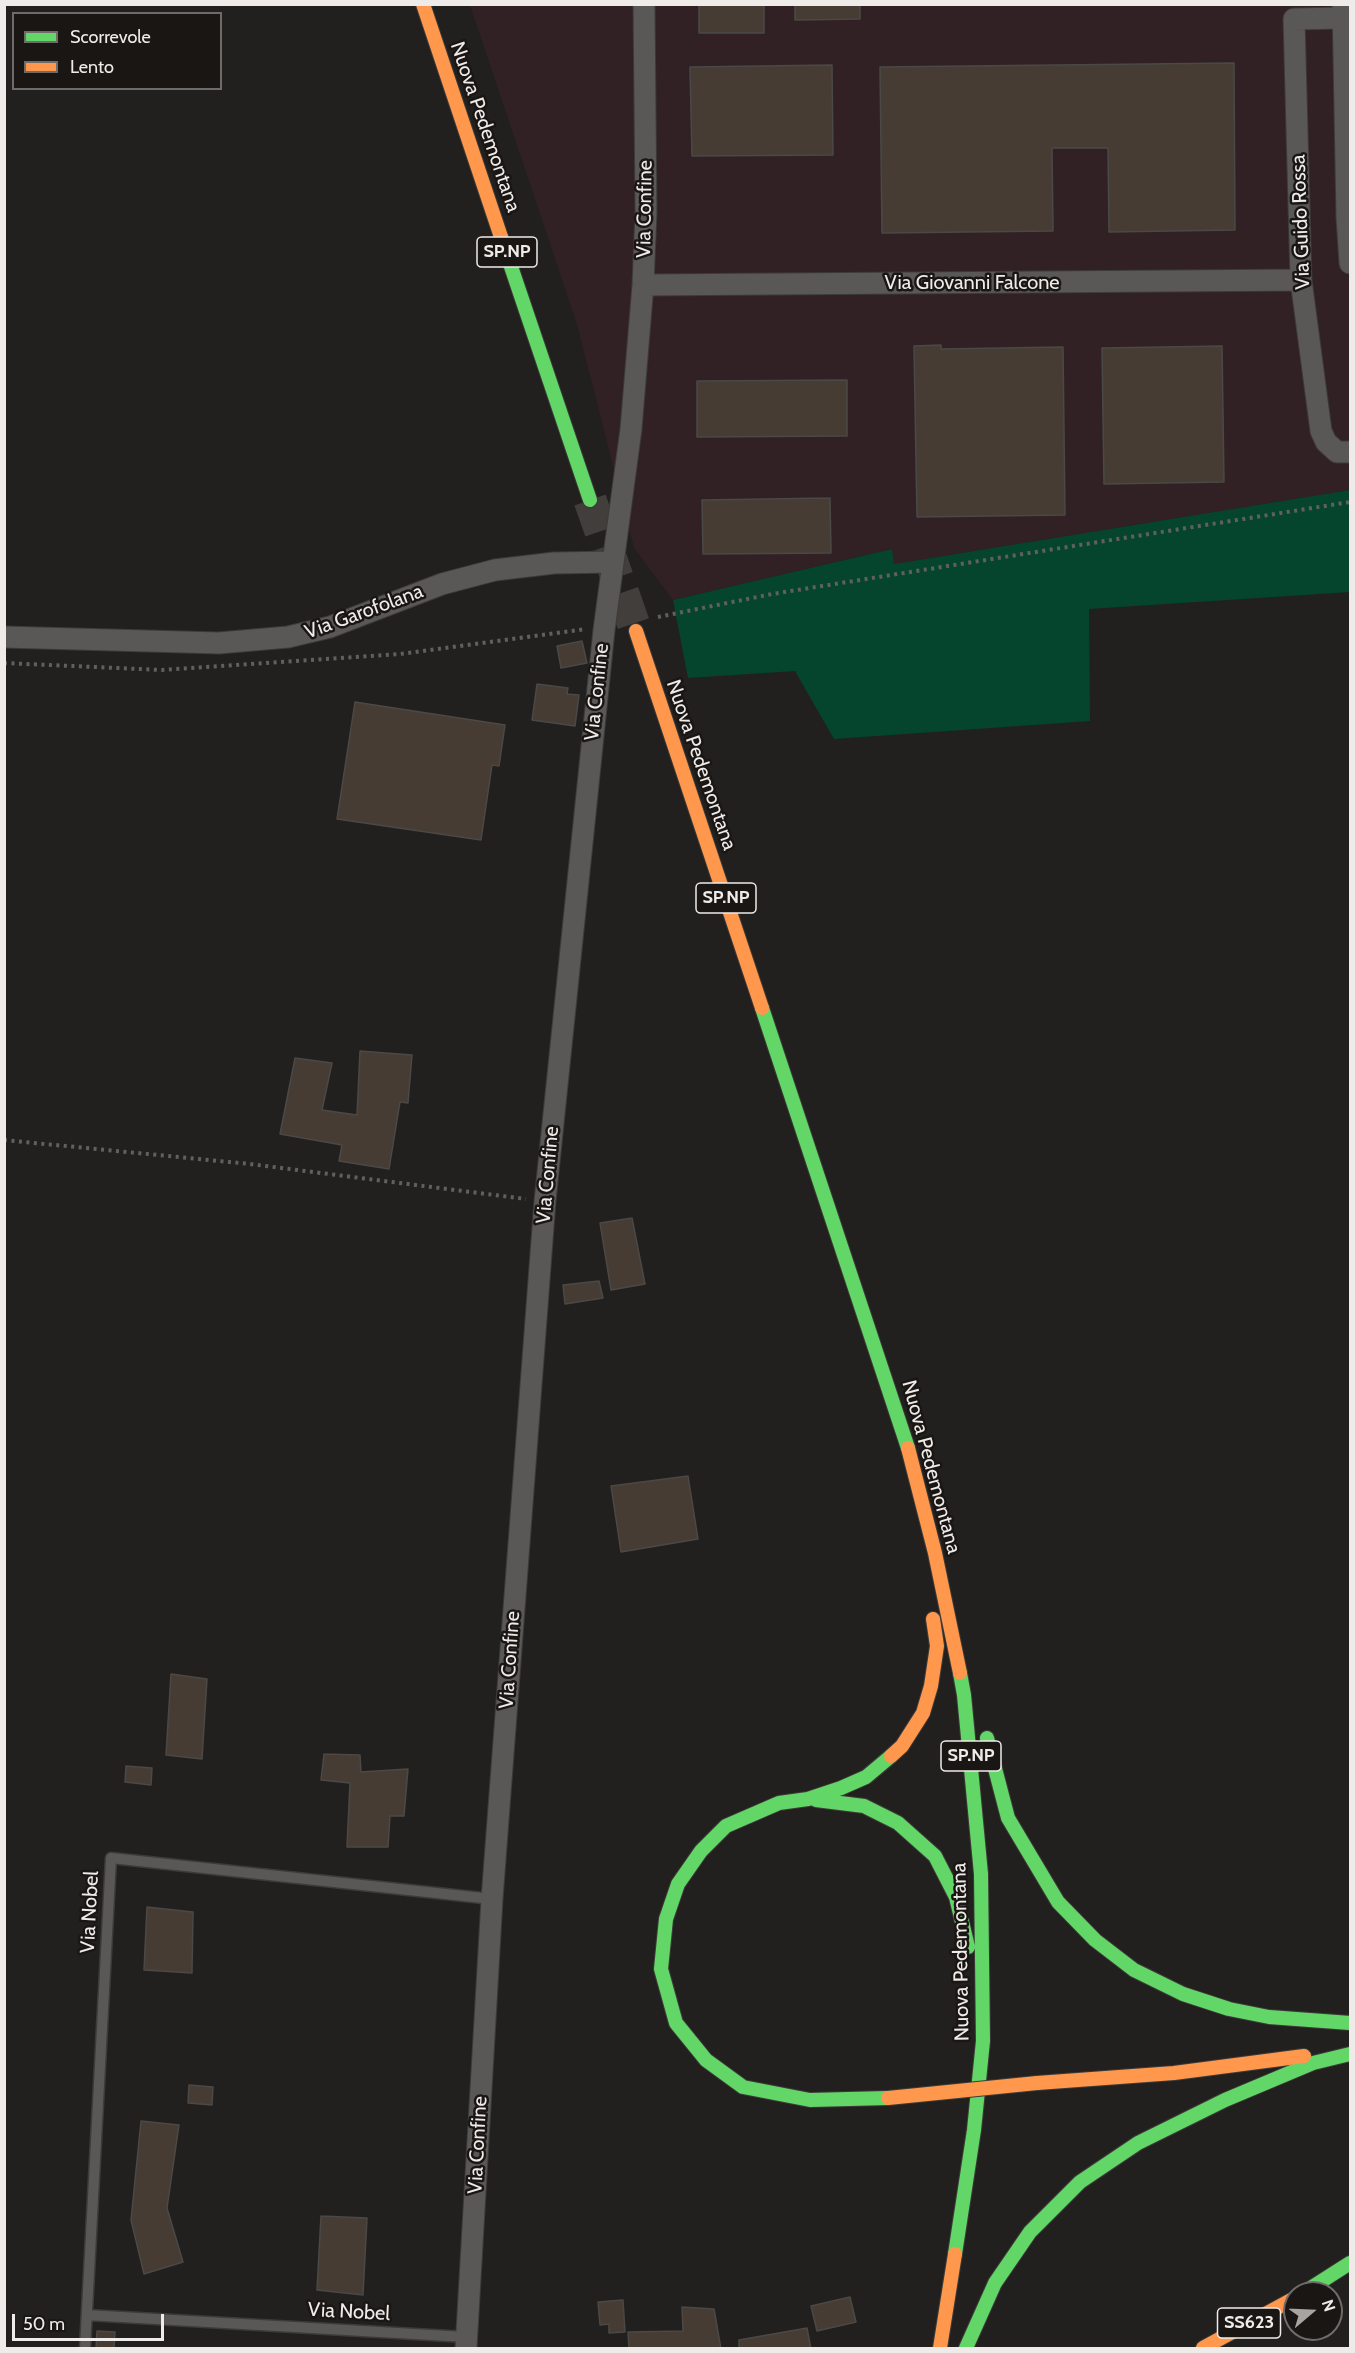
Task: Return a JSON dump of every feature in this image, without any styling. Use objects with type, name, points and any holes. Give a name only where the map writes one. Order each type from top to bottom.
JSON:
[{"type":"main road","name":"Nuova Pedemontana","points":[[423,4],[590,500]]},
{"type":"main road","name":"Nuova Pedemontana","points":[[636,631],[816,1164],[916,1476],[948,1610],[964,1695],[981,1874],[983,2041],[974,2130],[940,2349]]},
{"type":"main road","points":[[816,1164],[834,1269],[849,1314]]},
{"type":"main road","points":[[916,1476],[937,1514],[947,1541]]},
{"type":"main road","points":[[931,1602],[937,1646],[931,1686],[923,1713],[902,1746],[873,1772],[841,1788],[808,1799],[779,1803],[726,1826],[701,1851],[678,1884],[666,1919],[661,1969],[676,2023],[706,2060],[743,2086],[810,2100],[888,2098],[1037,2083],[1174,2073],[1238,2063],[1350,2053]]},
{"type":"main road","points":[[985,1725],[999,1790],[1008,1818],[1030,1859],[1058,1902],[1095,1940],[1134,1970],[1183,1994],[1229,2009],[1269,2017],[1350,2023]]},
{"type":"main road","points":[[808,1799],[864,1806],[898,1823],[935,1856],[956,1897],[972,1961],[983,2041]]},
{"type":"main road","points":[[1329,2036],[1350,2029]]},
{"type":"main road","points":[[1238,2063],[1308,2043]]},
{"type":"main road","points":[[966,2349],[995,2283],[1030,2232],[1080,2182],[1138,2143],[1225,2100],[1313,2063],[1350,2053]]},
{"type":"main road","name":"SS623","points":[[1322,2281],[1350,2263]]},
{"type":"main road","name":"SS623","points":[[1203,2349],[1283,2305]]},
{"type":"street","name":"Via Confine","points":[[466,2343],[492,1899],[545,1201],[604,630],[631,429],[643,285],[646,212],[644,4]]},
{"type":"street","name":"Via Guido Rossa","points":[[1350,263],[1343,11],[1294,19],[1301,280],[1321,431],[1326,442],[1337,452],[1350,452]]},
{"type":"street","name":"Via Giovanni Falcone","points":[[643,285],[1301,280]]},
{"type":"street","name":"Via Garofolana","points":[[4,637],[197,643],[288,637],[330,627],[442,584],[495,570],[554,563],[613,562]]},
{"type":"lane","name":"Via Nobel","points":[[85,2349],[111,1858],[492,1899]]},
{"type":"lane","name":"Via Nobel","points":[[87,2315],[466,2343]]},
{"type":"path","points":[[651,619],[795,590],[1350,502]]},
{"type":"path","points":[[4,1140],[250,1164],[545,1201]]},
{"type":"shaded area","points":[[470,5],[1350,5],[1350,490],[894,564],[891,549],[673,600],[634,548],[577,324]]},
{"type":"green space","points":[[1350,490],[1350,592],[1089,609],[1090,721],[834,739],[795,671],[688,678],[673,600],[892,549],[894,564]]},
{"type":"building","points":[[699,4],[764,4],[764,33],[699,33]]},
{"type":"building","points":[[795,4],[860,4],[860,19],[795,20]]},
{"type":"building","points":[[1234,63],[1235,230],[1109,232],[1108,148],[1052,148],[1053,231],[882,233],[880,67]]},
{"type":"building","points":[[832,65],[833,155],[692,156],[690,67]]},
{"type":"building","points":[[941,345],[941,349],[1063,347],[1065,515],[917,517],[914,346]]},
{"type":"building","points":[[1222,346],[1224,482],[1104,484],[1102,348]]},
{"type":"building","points":[[847,380],[847,436],[697,437],[697,381]]},
{"type":"building","points":[[830,498],[831,553],[703,554],[702,500]]},
{"type":"building","points":[[582,641],[587,663],[561,668],[557,646]]},
{"type":"building","points":[[537,684],[568,688],[567,694],[579,695],[575,726],[532,720]]},
{"type":"building","points":[[355,702],[505,725],[499,766],[492,765],[481,840],[337,819]]},
{"type":"building","points":[[360,1051],[412,1055],[408,1103],[400,1102],[389,1169],[339,1161],[342,1145],[280,1134],[295,1058],[332,1063],[322,1110],[357,1115]]},
{"type":"building","points":[[632,1218],[645,1284],[611,1290],[600,1223]]},
{"type":"building","points":[[599,1281],[603,1298],[565,1304],[563,1285]]},
{"type":"building","points":[[688,1476],[698,1539],[621,1552],[611,1486]]},
{"type":"building","points":[[171,1674],[207,1679],[202,1759],[166,1755]]},
{"type":"building","points":[[324,1754],[360,1755],[361,1772],[408,1769],[404,1816],[390,1816],[388,1847],[347,1847],[350,1783],[321,1780]]},
{"type":"building","points":[[126,1766],[152,1768],[151,1785],[125,1782]]},
{"type":"building","points":[[147,1907],[193,1912],[192,1973],[144,1970]]},
{"type":"building","points":[[189,2085],[213,2087],[212,2105],[188,2103]]},
{"type":"building","points":[[141,2121],[179,2125],[167,2208],[183,2262],[144,2274],[131,2220]]},
{"type":"building","points":[[321,2216],[367,2218],[363,2295],[317,2290]]},
{"type":"building","points":[[850,2297],[856,2322],[817,2331],[811,2306]]},
{"type":"building","points":[[623,2300],[625,2332],[609,2333],[609,2324],[600,2325],[598,2302]]},
{"type":"building","points":[[682,2307],[714,2309],[721,2349],[629,2349],[628,2332],[683,2331]]},
{"type":"building","points":[[807,2328],[811,2349],[739,2349],[739,2340]]},
{"type":"building","points":[[97,2331],[115,2332],[114,2349],[96,2349]]},
{"type":"tunnel","points":[[590,500],[636,631]]},
{"type":"traffic: fast","points":[[501,237],[590,500]]},
{"type":"traffic: fast","points":[[762,1008],[908,1448]]},
{"type":"traffic: fast","points":[[955,2254],[974,2130],[983,2041],[981,1874],[960,1673]]},
{"type":"traffic: fast","points":[[987,1738],[1008,1818],[1058,1902],[1095,1940],[1134,1970],[1183,1994],[1229,2009],[1269,2017],[1350,2023]]},
{"type":"traffic: fast","points":[[888,2098],[810,2100],[743,2087],[706,2060],[676,2023],[661,1969],[666,1919],[678,1884],[701,1851],[726,1826],[779,1803],[808,1799],[841,1788],[866,1777],[891,1756]]},
{"type":"traffic: fast","points":[[816,1800],[864,1806],[898,1823],[935,1856],[956,1897],[968,1947]]},
{"type":"traffic: fast","points":[[966,2348],[995,2283],[1030,2232],[1080,2182],[1138,2143],[1225,2100],[1313,2063],[1350,2054]]},
{"type":"traffic: fast","points":[[1322,2281],[1350,2263]]},
{"type":"traffic: slow","points":[[423,4],[501,237]]},
{"type":"traffic: slow","points":[[636,631],[762,1008]]},
{"type":"traffic: slow","points":[[908,1448],[935,1553],[960,1673]]},
{"type":"traffic: slow","points":[[891,1756],[902,1746],[923,1713],[931,1686],[937,1646],[933,1619]]},
{"type":"traffic: slow","points":[[1037,2083],[1174,2073],[1304,2056]]},
{"type":"traffic: slow","points":[[888,2098],[1037,2083]]},
{"type":"traffic: slow","points":[[940,2348],[955,2254]]},
{"type":"traffic: slow","points":[[1203,2348],[1283,2305]]}]
